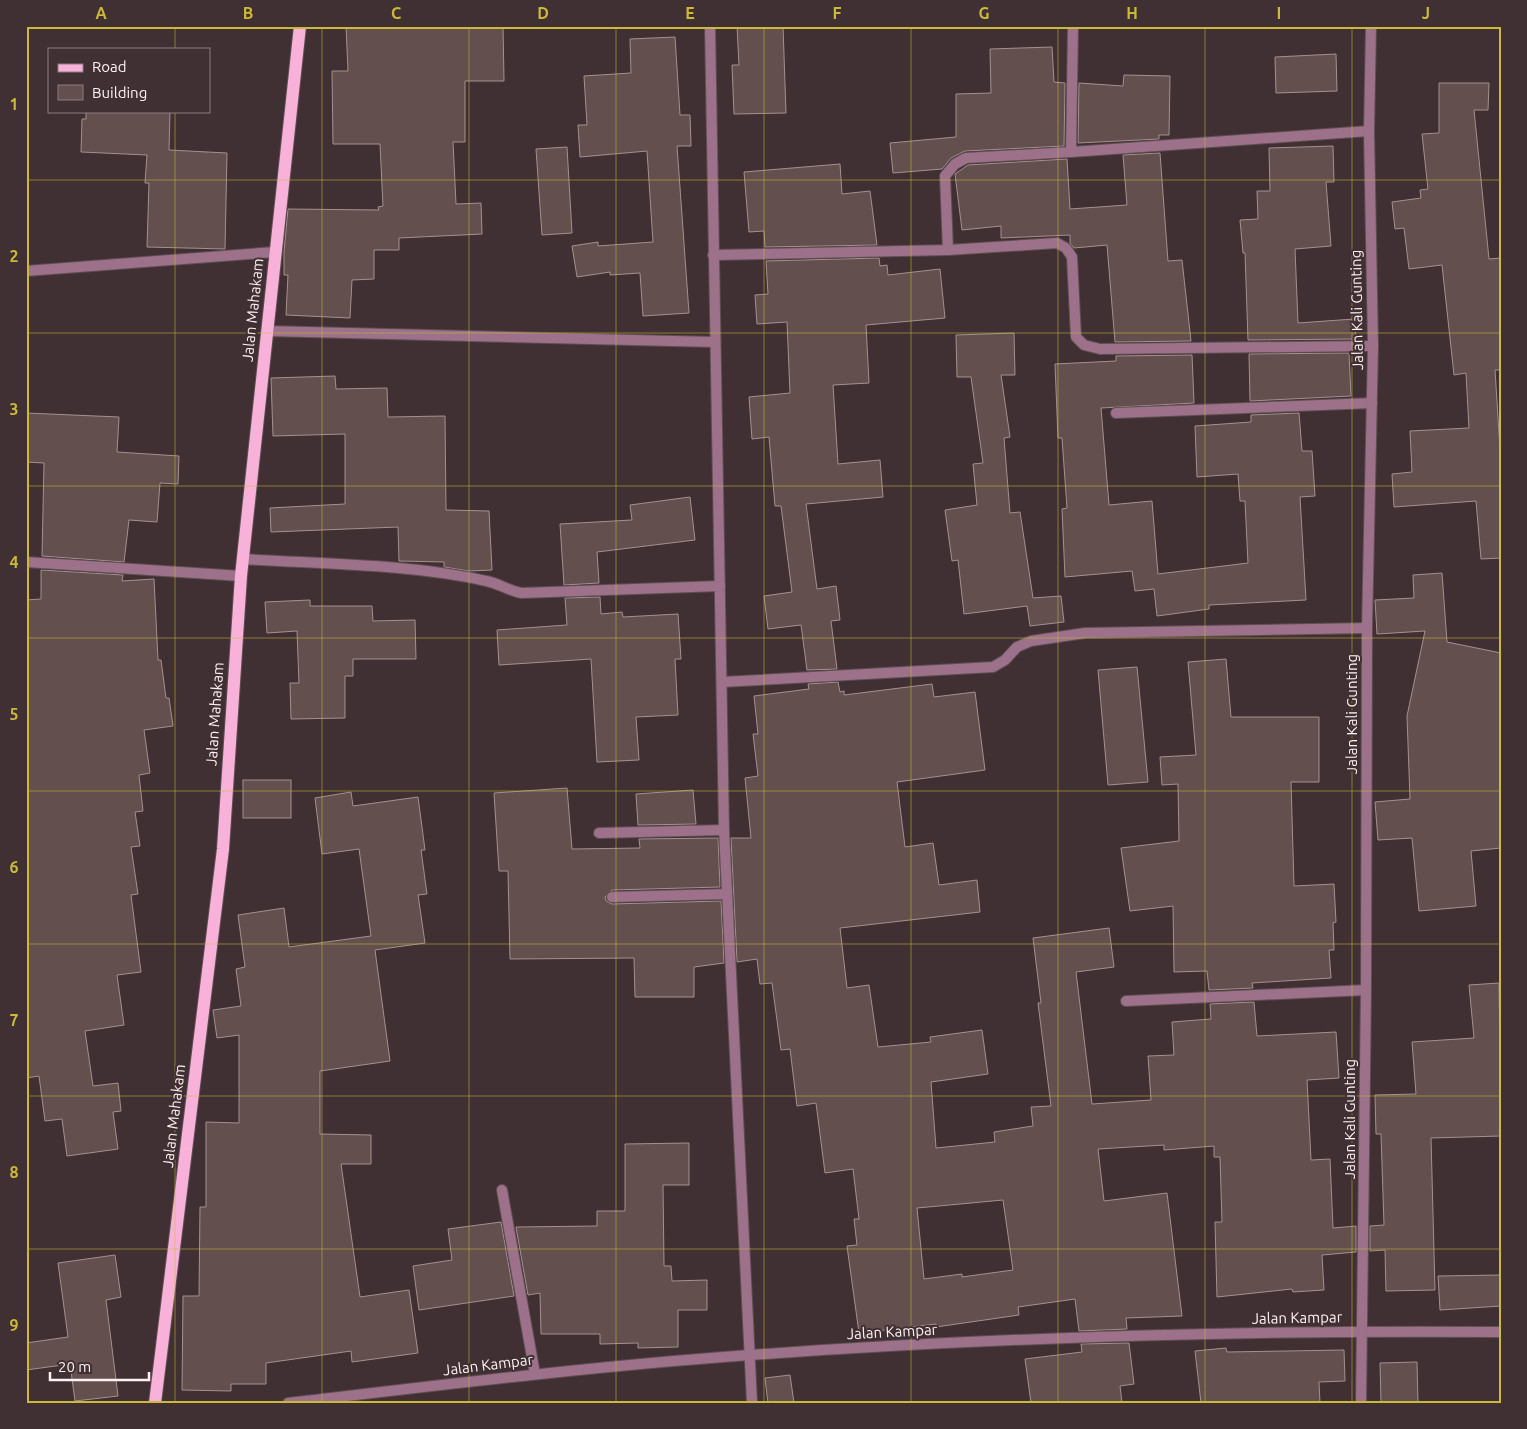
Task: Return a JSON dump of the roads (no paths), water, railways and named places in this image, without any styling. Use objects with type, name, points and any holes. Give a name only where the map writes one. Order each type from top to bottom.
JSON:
[{"type":"main road","name":"Jalan Mahakam","points":[[155,1403],[223,849],[241,576],[300,26]]},
{"type":"street","points":[[710,26],[724,830],[752,1403]]},
{"type":"street","name":"Jalan Kali Gunting","points":[[1362,1403],[1364,1331],[1367,628],[1374,346],[1369,131],[1371,26]]},
{"type":"street","points":[[1072,152],[1073,28]]},
{"type":"street","points":[[948,250],[945,176],[955,164],[966,158],[1369,131]]},
{"type":"street","points":[[713,255],[948,250],[1057,243],[1066,248],[1072,257],[1076,337],[1084,345],[1100,349],[1374,346]]},
{"type":"street","points":[[26,271],[275,252]]},
{"type":"street","points":[[267,331],[715,342]]},
{"type":"street","points":[[1116,413],[1372,403]]},
{"type":"street","points":[[243,559],[430,572],[488,581],[509,591],[522,593],[720,586]]},
{"type":"street","points":[[26,562],[241,576]]},
{"type":"street","points":[[722,682],[993,667],[1006,660],[1017,647],[1031,641],[1085,633],[1367,628]]},
{"type":"street","points":[[599,833],[724,830]]},
{"type":"street","points":[[612,897],[727,894]]},
{"type":"street","points":[[1126,1001],[1366,990]]},
{"type":"street","points":[[502,1190],[535,1374]]},
{"type":"street","name":"Jalan Kampar","points":[[288,1403],[535,1374],[750,1355],[1049,1339],[1364,1331],[1501,1332]]}]
